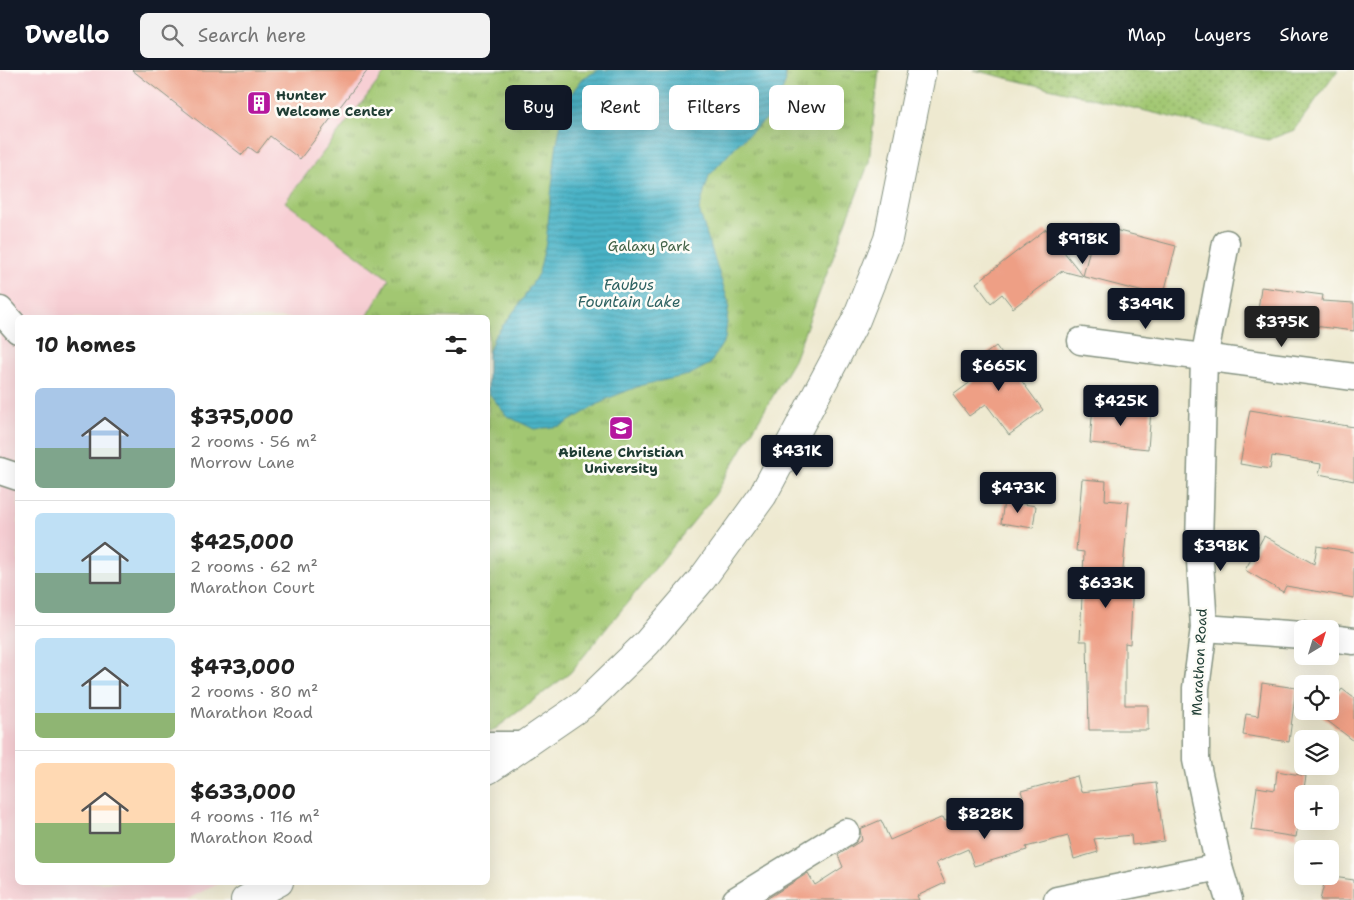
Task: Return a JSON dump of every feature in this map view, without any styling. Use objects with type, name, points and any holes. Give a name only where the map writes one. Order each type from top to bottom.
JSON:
[{"type":"main road","points":[[490,769],[584,704],[646,643],[702,579],[763,495],[856,320],[888,239],[922,70]]},
{"type":"main road","points":[[245,900],[273,885]]},
{"type":"street","name":"Marathon Road","points":[[1226,243],[1204,359],[1199,544],[1204,628],[1196,688],[1196,760],[1219,867],[1229,900]]},
{"type":"street","points":[[0,310],[15,327]]},
{"type":"street","points":[[1081,341],[1354,378]]},
{"type":"street","points":[[0,472],[15,476]]},
{"type":"street","points":[[1204,628],[1294,634]]},
{"type":"street","points":[[1339,639],[1354,641]]},
{"type":"street","points":[[490,744],[526,744]]},
{"type":"street","points":[[736,900],[760,883],[846,832]]},
{"type":"street","points":[[1057,900],[1219,867]]},
{"type":"street","points":[[235,900],[246,885]]},
{"type":"shaded area","name":"Galaxy Park","points":[[0,70],[879,70],[869,162],[794,360],[715,495],[570,673],[490,733],[490,315],[15,315],[15,885],[216,885],[186,900],[0,900]]},
{"type":"green space","name":"Galaxy Park","points":[[387,70],[879,70],[869,162],[794,360],[715,495],[570,673],[491,732],[490,315],[368,315],[389,279],[285,202]]},
{"type":"green space","points":[[973,70],[1338,70],[1294,130],[1268,140]]},
{"type":"water","name":"Faubus Fountain Lake","points":[[599,70],[785,70],[786,81],[784,85],[769,85],[769,117],[759,125],[759,85],[669,85],[669,130],[754,130],[736,146],[709,176],[699,210],[729,304],[725,339],[710,364],[689,375],[642,385],[609,398],[561,426],[534,429],[507,416],[490,395],[490,348],[494,337],[521,302],[539,272],[546,242],[560,130],[572,130],[572,93],[583,78]]},
{"type":"building","name":"Hunter Welcome Center","points":[[132,70],[368,70],[300,159],[270,136],[257,153],[249,147],[242,155]]},
{"type":"building","points":[[1096,225],[1176,246],[1163,297],[1062,271],[1013,308],[1002,294],[991,303],[976,283],[1046,229],[1083,276]]},
{"type":"building","points":[[1261,287],[1323,295],[1322,301],[1354,303],[1354,331],[1257,319]]},
{"type":"building","points":[[996,346],[1043,410],[1009,435],[986,404],[969,416],[953,395],[976,378],[968,367]]},
{"type":"building","points":[[1093,405],[1151,410],[1148,449],[1090,443]]},
{"type":"building","points":[[1250,410],[1354,427],[1354,481],[1319,474],[1321,464],[1272,456],[1270,469],[1240,464]]},
{"type":"building","points":[[1082,479],[1106,481],[1105,500],[1129,502],[1122,580],[1133,580],[1130,644],[1125,643],[1125,705],[1148,705],[1148,730],[1089,730],[1087,641],[1080,641],[1084,552],[1076,551]]},
{"type":"building","points":[[1004,501],[1036,506],[1033,528],[1001,523]]},
{"type":"building","points":[[1264,536],[1314,564],[1317,546],[1354,552],[1354,598],[1286,586],[1283,592],[1245,570]]},
{"type":"building","points":[[1262,683],[1294,688],[1289,742],[1243,735],[1246,714],[1258,716]]},
{"type":"building","points":[[1342,689],[1354,698],[1354,741],[1326,720],[1339,720],[1339,693]]},
{"type":"building","points":[[1277,771],[1306,776],[1305,785],[1294,785],[1294,830],[1297,830],[1296,837],[1251,830],[1257,787],[1275,790]]},
{"type":"building","points":[[1077,776],[1081,792],[1156,783],[1164,841],[1132,845],[1131,835],[1094,839],[1098,852],[1074,859],[1068,836],[1026,847],[1027,850],[974,866],[968,849],[936,863],[945,883],[917,896],[919,900],[765,900],[808,873],[815,885],[843,867],[838,855],[862,840],[860,829],[881,820],[890,840],[943,817],[945,821],[1023,797],[1021,791]]},
{"type":"building","points":[[1339,878],[1354,880],[1354,900],[1320,900],[1324,885],[1339,885]]},
{"type":"place","name":"Hunter Welcome Center","points":[[259,103]]},
{"type":"place","name":"Abilene Christian University","points":[[621,428]]}]
